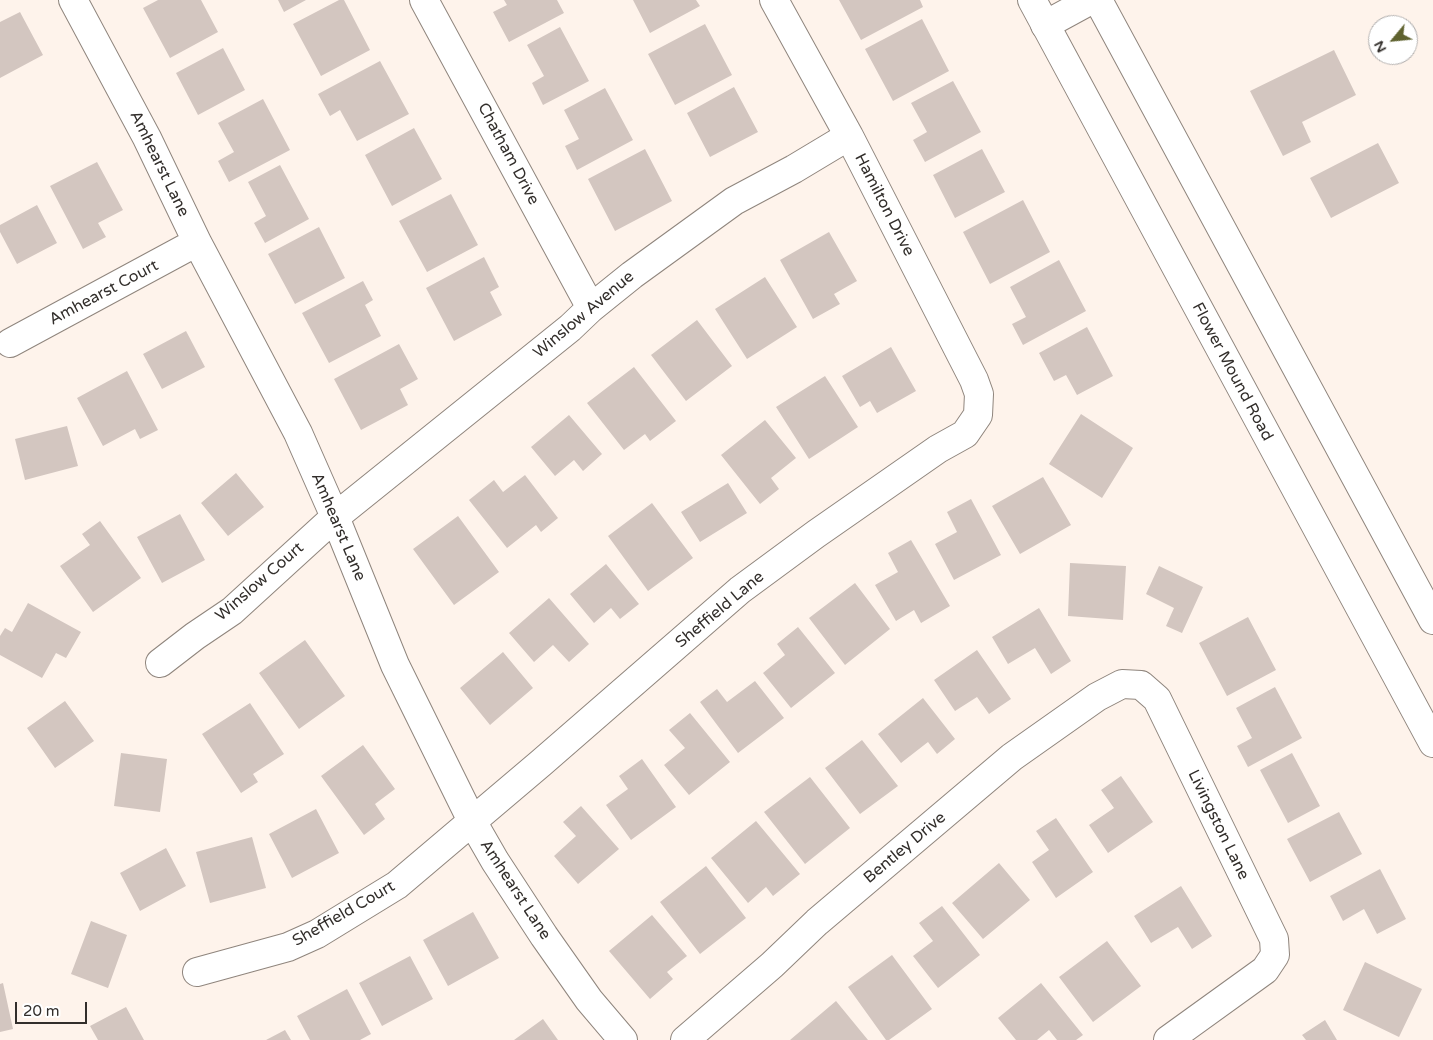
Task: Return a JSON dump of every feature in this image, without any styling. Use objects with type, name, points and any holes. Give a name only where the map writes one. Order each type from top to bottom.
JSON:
[{"type":"street","name":"Amhearst Lane","points":[[73,0],[147,138],[197,242],[298,433],[335,517],[395,665],[472,821],[495,861],[544,936],[589,1000],[623,1040]]},
{"type":"street","name":"Chatham Drive","points":[[424,0],[591,308]]},
{"type":"street","name":"Hamilton Drive","points":[[774,0],[849,136],[974,380],[979,394],[978,415]]},
{"type":"street","name":"Flower Mound Road","points":[[1032,0],[1433,743]]},
{"type":"street","points":[[1045,24],[1091,0]]},
{"type":"street","points":[[1098,0],[1433,620]]},
{"type":"street","name":"Winslow Avenue","points":[[335,517],[570,328],[632,274],[734,202],[794,170],[849,136]]},
{"type":"street","name":"Amhearst Court","points":[[10,343],[197,242]]},
{"type":"street","name":"Sheffield Lane","points":[[472,821],[740,590],[816,534],[938,449],[965,434],[978,415]]},
{"type":"street","name":"Winslow Court","points":[[160,663],[232,611],[335,517]]},
{"type":"street","name":"Bentley Drive","points":[[685,1040],[772,965],[817,922],[1012,757],[1097,697],[1122,684],[1141,685]]},
{"type":"street","name":"Livingston Lane","points":[[1141,685],[1157,699],[1274,939],[1275,955],[1265,970],[1168,1040]]},
{"type":"street","name":"Sheffield Court","points":[[197,972],[288,947],[317,934],[397,885],[472,821]]},
{"type":"building","points":[[158,0],[201,0],[218,32],[170,58],[143,8]]},
{"type":"building","points":[[278,0],[306,0],[284,12]]},
{"type":"building","points":[[339,0],[344,0],[370,50],[321,76],[293,24]]},
{"type":"building","points":[[504,0],[557,0],[564,13],[509,42],[493,12],[507,5]]},
{"type":"building","points":[[633,0],[696,0],[700,6],[650,33]]},
{"type":"building","points":[[839,0],[920,0],[923,7],[861,40]]},
{"type":"building","points":[[20,12],[43,55],[0,78],[0,22]]},
{"type":"building","points":[[922,19],[949,71],[893,101],[865,49]]},
{"type":"building","points":[[705,24],[732,75],[675,105],[648,54]]},
{"type":"building","points":[[560,27],[589,81],[543,105],[532,83],[544,76],[527,45]]},
{"type":"building","points":[[223,48],[245,90],[198,115],[176,73]]},
{"type":"building","points":[[1334,50],[1356,95],[1302,122],[1311,142],[1283,156],[1250,91]]},
{"type":"building","points":[[380,61],[409,114],[357,141],[340,110],[330,116],[318,94]]},
{"type":"building","points":[[953,81],[981,132],[925,162],[913,140],[927,132],[911,103]]},
{"type":"building","points":[[734,87],[758,132],[710,157],[687,113]]},
{"type":"building","points":[[605,88],[633,140],[577,170],[565,146],[579,139],[564,110]]},
{"type":"building","points":[[263,99],[290,150],[229,182],[218,161],[234,152],[218,123]]},
{"type":"building","points":[[414,128],[442,179],[392,206],[365,155]]},
{"type":"building","points":[[1378,143],[1399,183],[1331,218],[1310,178]]},
{"type":"building","points":[[645,149],[672,201],[615,231],[588,179]]},
{"type":"building","points":[[982,149],[1005,192],[955,218],[933,175]]},
{"type":"building","points":[[97,162],[123,210],[98,223],[106,237],[83,249],[50,186]]},
{"type":"building","points":[[280,165],[309,219],[265,243],[254,223],[266,216],[248,182]]},
{"type":"building","points":[[451,194],[478,245],[427,272],[399,221]]},
{"type":"building","points":[[1023,200],[1050,252],[990,284],[963,232]]},
{"type":"building","points":[[37,205],[57,243],[17,264],[0,232],[0,225]]},
{"type":"building","points":[[319,227],[345,278],[295,304],[268,254]]},
{"type":"building","points":[[829,232],[857,281],[834,294],[840,304],[813,319],[780,260]]},
{"type":"building","points":[[484,257],[499,287],[490,292],[502,315],[454,341],[426,288]]},
{"type":"building","points":[[1059,260],[1086,311],[1023,345],[1012,324],[1026,317],[1010,287]]},
{"type":"building","points":[[765,277],[797,327],[747,359],[715,309]]},
{"type":"building","points":[[363,281],[373,300],[365,305],[381,336],[329,363],[302,313]]},
{"type":"building","points":[[697,320],[732,366],[686,401],[651,355]]},
{"type":"building","points":[[1087,327],[1113,376],[1077,395],[1066,375],[1054,381],[1039,353]]},
{"type":"building","points":[[186,331],[205,367],[162,389],[143,354]]},
{"type":"building","points":[[399,344],[418,379],[400,389],[408,405],[361,430],[334,379]]},
{"type":"building","points":[[891,347],[916,391],[877,413],[870,401],[860,407],[842,376]]},
{"type":"building","points":[[634,367],[676,421],[650,441],[645,434],[624,450],[587,403]]},
{"type":"building","points":[[127,371],[158,430],[140,439],[135,429],[103,446],[77,398]]},
{"type":"building","points":[[825,376],[858,427],[809,459],[776,407]]},
{"type":"building","points":[[1081,414],[1133,448],[1102,498],[1049,464]]},
{"type":"building","points":[[569,415],[602,454],[583,471],[574,460],[555,476],[531,447]]},
{"type":"building","points":[[765,420],[796,458],[771,478],[779,489],[760,504],[721,455]]},
{"type":"building","points":[[67,426],[78,466],[25,480],[15,439]]},
{"type":"building","points":[[236,473],[264,507],[228,536],[201,503]]},
{"type":"building","points":[[525,475],[558,518],[541,532],[536,525],[507,548],[469,500],[494,480],[503,492]]},
{"type":"building","points":[[1043,477],[1071,525],[1020,554],[992,506]]},
{"type":"building","points":[[728,483],[747,513],[700,542],[681,512]]},
{"type":"building","points":[[971,499],[1001,555],[954,580],[935,544],[957,532],[947,512]]},
{"type":"building","points":[[652,503],[693,558],[648,591],[608,536]]},
{"type":"building","points":[[180,514],[205,560],[162,583],[137,537]]},
{"type":"building","points":[[458,516],[499,572],[454,605],[413,549]]},
{"type":"building","points":[[100,521],[141,578],[93,612],[60,566],[90,545],[82,534]]},
{"type":"building","points":[[911,540],[950,606],[921,623],[914,610],[896,621],[875,585],[898,572],[888,553]]},
{"type":"building","points":[[1070,563],[1126,566],[1123,620],[1068,616]]},
{"type":"building","points":[[606,564],[639,604],[620,619],[611,608],[594,623],[570,594]]},
{"type":"building","points":[[1159,566],[1203,587],[1182,633],[1166,626],[1174,608],[1146,594]]},
{"type":"building","points":[[855,583],[890,629],[845,665],[809,618]]},
{"type":"building","points":[[549,598],[589,644],[569,662],[553,645],[534,662],[509,633]]},
{"type":"building","points":[[28,603],[81,632],[66,658],[56,653],[42,678],[0,655],[0,636],[5,628],[12,632]]},
{"type":"building","points":[[1039,608],[1071,661],[1051,674],[1035,648],[1008,664],[992,637]]},
{"type":"building","points":[[1248,617],[1276,670],[1227,696],[1199,643]]},
{"type":"building","points":[[798,627],[835,673],[791,708],[763,673],[785,655],[777,644]]},
{"type":"building","points":[[305,640],[345,696],[299,729],[259,673]]},
{"type":"building","points":[[977,650],[1011,699],[989,714],[977,697],[955,711],[934,680]]},
{"type":"building","points":[[503,652],[533,688],[490,725],[460,688]]},
{"type":"building","points":[[755,681],[784,718],[738,753],[700,702],[717,689],[727,702]]},
{"type":"building","points":[[1275,687],[1302,738],[1248,767],[1237,746],[1252,738],[1236,708]]},
{"type":"building","points":[[923,698],[955,739],[937,754],[928,742],[901,763],[878,734]]},
{"type":"building","points":[[65,701],[94,741],[55,768],[27,728]]},
{"type":"building","points":[[250,703],[284,754],[253,774],[258,782],[241,793],[202,734]]},
{"type":"building","points":[[690,713],[730,762],[689,795],[664,765],[685,748],[669,730]]},
{"type":"building","points":[[862,740],[898,786],[860,814],[825,768]]},
{"type":"building","points":[[363,745],[395,789],[375,804],[385,819],[364,835],[321,776]]},
{"type":"building","points":[[121,753],[167,759],[160,812],[114,806]]},
{"type":"building","points":[[1292,753],[1320,806],[1288,823],[1260,770]]},
{"type":"building","points":[[642,759],[676,807],[631,840],[606,805],[628,789],[619,776]]},
{"type":"building","points":[[1121,776],[1153,822],[1108,853],[1089,825],[1114,808],[1101,790]]},
{"type":"building","points":[[810,777],[850,828],[805,864],[764,812]]},
{"type":"building","points":[[581,806],[619,849],[578,884],[554,856],[576,836],[563,822]]},
{"type":"building","points":[[316,809],[339,853],[292,878],[269,834]]},
{"type":"building","points":[[1339,812],[1362,854],[1310,882],[1287,839]]},
{"type":"building","points":[[1056,818],[1093,872],[1056,898],[1032,862],[1049,850],[1036,831]]},
{"type":"building","points":[[756,821],[800,874],[773,896],[766,887],[748,903],[711,858]]},
{"type":"building","points":[[252,837],[266,888],[210,903],[196,852]]},
{"type":"building","points":[[166,848],[186,886],[140,911],[120,873]]},
{"type":"building","points":[[999,863],[1030,900],[983,939],[952,903]]},
{"type":"building","points":[[706,866],[746,918],[700,954],[660,902]]},
{"type":"building","points":[[1380,869],[1406,919],[1377,934],[1364,909],[1343,921],[1330,896]]},
{"type":"building","points":[[1181,886],[1212,936],[1192,949],[1178,927],[1151,943],[1134,916]]},
{"type":"building","points":[[942,906],[980,955],[938,988],[913,956],[933,941],[919,923]]},
{"type":"building","points":[[473,912],[499,958],[448,986],[423,940]]},
{"type":"building","points":[[652,915],[687,956],[667,972],[673,979],[650,999],[609,951]]},
{"type":"building","points":[[91,921],[127,935],[108,988],[71,974]]},
{"type":"building","points":[[1107,941],[1141,986],[1093,1022],[1059,977]]},
{"type":"building","points":[[892,955],[932,1009],[889,1040],[886,1040],[848,987]]},
{"type":"building","points":[[410,956],[433,999],[382,1026],[359,983]]},
{"type":"building","points":[[1365,962],[1422,989],[1399,1037],[1343,1010]]},
{"type":"building","points":[[3,983],[13,1029],[0,1032],[0,984]]},
{"type":"building","points":[[1041,983],[1083,1035],[1076,1040],[1057,1040],[1049,1030],[1037,1040],[1016,1040],[998,1018]]},
{"type":"building","points":[[347,989],[371,1034],[360,1040],[310,1040],[297,1016]]},
{"type":"building","points":[[836,1001],[868,1040],[790,1040]]},
{"type":"building","points":[[126,1007],[144,1040],[98,1040],[90,1026]]},
{"type":"building","points":[[543,1019],[558,1040],[514,1040]]},
{"type":"building","points":[[1325,1020],[1337,1040],[1306,1040],[1302,1035]]},
{"type":"building","points":[[285,1030],[291,1040],[266,1040]]}]
